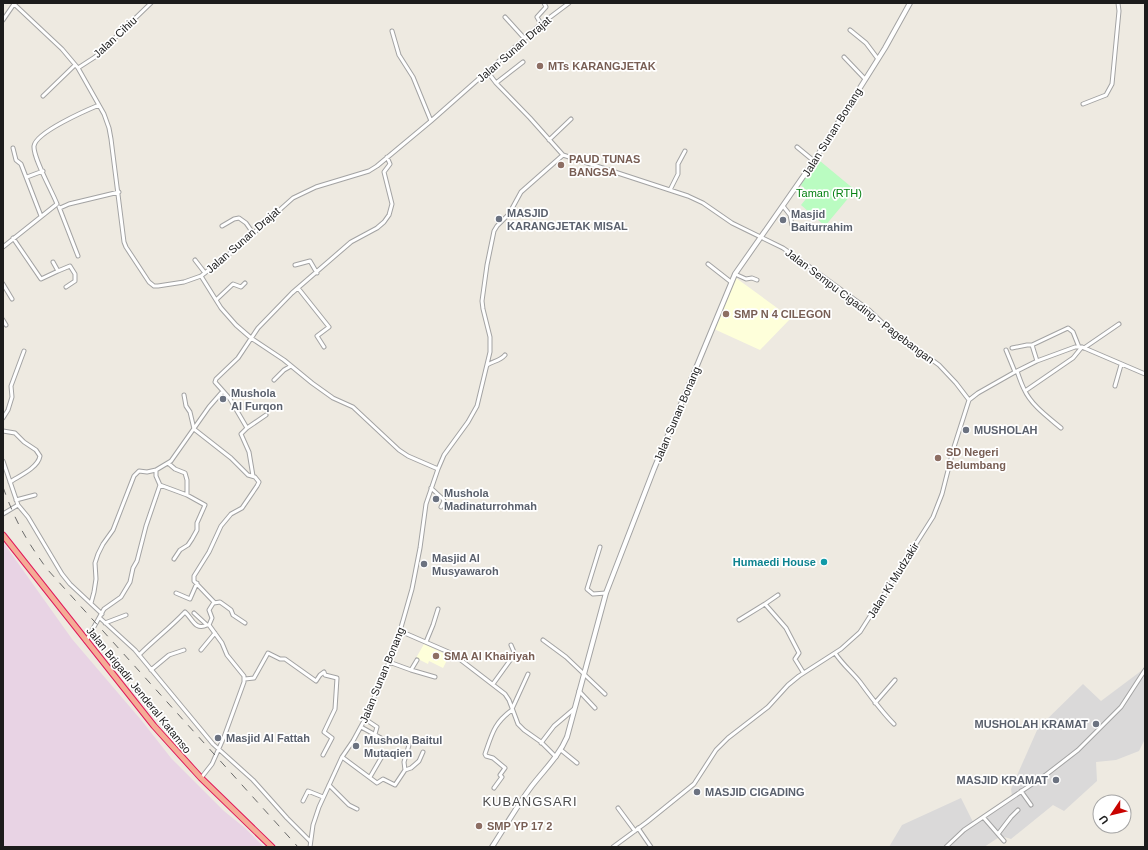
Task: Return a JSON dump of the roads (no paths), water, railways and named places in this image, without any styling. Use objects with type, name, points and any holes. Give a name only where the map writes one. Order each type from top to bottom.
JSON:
[{"type":"highway","name":"Jalan Brigadir Jenderal Katamso","points":[[3,535],[154,726],[201,778],[272,847]]},
{"type":"street","name":"Jalan Sunan Drajat","points":[[13,3],[62,49],[77,67],[99,105],[109,128],[126,247],[151,284],[158,286],[184,282],[201,276],[238,247],[293,198],[328,183],[369,171],[431,121],[541,24],[569,3]]},
{"type":"street","points":[[3,20],[13,3]]},
{"type":"street","name":"Jalan Cihiu","points":[[42,96],[77,67],[95,57],[151,3]]},
{"type":"street","points":[[541,24],[537,17],[546,7],[544,3]]},
{"type":"street","name":"Jalan Sunan Bonang","points":[[492,847],[531,788],[561,750],[567,737],[606,593],[654,469],[734,274],[814,161],[878,60],[910,3]]},
{"type":"street","points":[[1083,104],[1106,95],[1112,84],[1119,11],[1118,3]]},
{"type":"street","points":[[506,17],[525,39]]},
{"type":"street","points":[[850,30],[866,43],[878,60]]},
{"type":"street","points":[[392,31],[399,55],[414,77],[431,121]]},
{"type":"street","points":[[844,57],[865,79]]},
{"type":"street","points":[[496,83],[523,62]]},
{"type":"street","points":[[487,71],[496,83],[563,155]]},
{"type":"street","points":[[78,256],[60,208],[43,171],[35,150],[35,144],[44,134],[77,114],[99,105]]},
{"type":"street","points":[[549,140],[571,119]]},
{"type":"street","points":[[797,147],[814,161]]},
{"type":"street","points":[[13,148],[16,160],[21,164],[27,177],[41,216]]},
{"type":"street","points":[[670,190],[676,180],[678,174],[678,164],[685,151]]},
{"type":"street","name":"Jalan Sunan Bonang","points":[[310,847],[316,814],[323,797],[342,757],[365,720],[389,662],[400,630],[412,589],[426,504],[438,469],[444,455],[468,422],[477,406],[488,366],[490,352],[490,337],[482,309],[482,301],[487,265],[494,232],[497,226],[509,214],[521,192],[563,155]]},
{"type":"street","name":"Jalan Sempu Cigading - Pagebangan","points":[[563,155],[670,190],[703,203],[732,223],[783,248],[869,310],[888,328],[939,365],[970,400]]},
{"type":"street","points":[[247,428],[230,399],[215,382],[215,380],[238,358],[251,338],[270,316],[298,288],[351,242],[377,228],[389,215],[392,204],[384,174],[390,164],[387,157]]},
{"type":"street","points":[[27,177],[43,171]]},
{"type":"street","points":[[60,208],[69,204],[119,192]]},
{"type":"street","points":[[3,247],[57,204]]},
{"type":"street","points":[[783,206],[790,215],[792,225]]},
{"type":"street","points":[[222,226],[239,218],[246,223],[253,233]]},
{"type":"street","points":[[13,238],[41,278],[70,266],[75,274],[75,280],[66,287]]},
{"type":"street","points":[[195,260],[205,273]]},
{"type":"street","points":[[295,265],[310,261],[317,272]]},
{"type":"street","points":[[53,262],[58,271]]},
{"type":"street","points":[[708,264],[731,282]]},
{"type":"street","points":[[734,274],[746,279],[752,278],[757,280]]},
{"type":"street","points":[[201,276],[229,318],[251,338],[291,366],[328,395],[353,407],[399,450],[408,456],[438,469]]},
{"type":"street","points":[[216,300],[233,284],[241,287],[245,283]]},
{"type":"street","points":[[3,284],[12,299]]},
{"type":"street","points":[[298,288],[330,327],[317,336],[324,347]]},
{"type":"street","points":[[3,320],[6,325]]},
{"type":"street","points":[[1025,391],[1073,358],[1082,348],[1119,324]]},
{"type":"street","points":[[1012,348],[1032,345],[1068,328],[1073,332],[1082,348]]},
{"type":"street","points":[[1032,345],[1037,361]]},
{"type":"street","points":[[970,400],[978,393],[1016,371],[1037,361],[1075,347],[1082,348],[1145,374]]},
{"type":"street","points":[[3,418],[8,410],[12,397],[11,386],[24,350]]},
{"type":"street","points":[[1006,350],[1025,391],[1039,409],[1061,428]]},
{"type":"street","points":[[488,366],[494,361],[501,360],[505,355]]},
{"type":"street","points":[[1115,386],[1121,365]]},
{"type":"street","points":[[274,380],[286,368],[291,366]]},
{"type":"street","points":[[91,603],[96,579],[95,563],[98,554],[113,530],[134,476],[139,471],[147,472],[156,470],[168,463],[223,391]]},
{"type":"street","points":[[184,395],[194,429],[231,458],[248,475],[253,476],[259,482],[242,508],[232,514],[221,526],[209,552],[194,576],[194,581],[214,602],[219,602],[227,607],[231,610],[233,615],[245,624]]},
{"type":"street","name":"Jalan Ki Mudzakir","points":[[613,847],[637,830],[694,784],[716,750],[728,738],[768,707],[788,685],[803,672],[835,653],[856,636],[865,626],[933,517],[942,494],[954,447],[970,400]]},
{"type":"street","points":[[253,476],[249,452],[241,434],[266,415]]},
{"type":"street","points":[[3,431],[15,433],[24,442],[36,450],[40,456],[39,460],[32,467],[10,482]]},
{"type":"street","points":[[3,461],[18,505],[28,517],[62,574],[70,584],[102,614]]},
{"type":"street","points":[[168,463],[175,469],[185,473],[187,480],[187,495]]},
{"type":"street","points":[[156,470],[156,476],[160,485],[167,489],[187,495],[205,505],[197,523],[197,530],[192,539],[188,545],[180,550],[174,559]]},
{"type":"street","points":[[86,641],[105,607],[121,597],[130,582],[133,568],[137,562],[146,526],[160,485]]},
{"type":"street","points":[[431,488],[443,499],[441,507]]},
{"type":"street","points":[[16,500],[35,495]]},
{"type":"street","points":[[3,514],[18,505]]},
{"type":"street","points":[[600,547],[587,589],[593,594],[606,593]]},
{"type":"street","points":[[176,593],[190,600],[197,583]]},
{"type":"street","points":[[739,620],[778,595]]},
{"type":"street","points":[[139,654],[159,635],[175,623],[185,612],[192,622],[198,626],[203,627],[208,625],[212,618],[209,612],[214,602]]},
{"type":"street","points":[[765,604],[788,633],[799,653],[795,657],[795,660],[803,672]]},
{"type":"street","points":[[426,642],[438,609]]},
{"type":"street","points":[[194,613],[215,633],[222,643],[227,655],[244,676],[245,680],[219,749],[212,764],[201,778]]},
{"type":"street","points":[[105,623],[126,615]]},
{"type":"street","points":[[100,618],[128,642],[139,654],[150,670],[219,749],[253,780],[310,842]]},
{"type":"street","points":[[400,630],[453,654],[507,696],[518,724],[556,757]]},
{"type":"street","points":[[202,650],[215,633]]},
{"type":"street","points":[[542,640],[566,657],[605,694]]},
{"type":"street","points":[[492,684],[514,655],[511,645]]},
{"type":"street","points":[[150,670],[169,655],[184,650]]},
{"type":"street","points":[[245,680],[254,678],[268,653],[280,659],[285,659],[316,681],[324,672],[324,675],[336,678],[335,709],[324,732],[332,738],[323,755]]},
{"type":"street","points":[[835,653],[842,664],[855,676],[875,703],[894,724]]},
{"type":"street","points":[[411,670],[417,660]]},
{"type":"street","points":[[389,662],[435,677]]},
{"type":"street","points":[[946,847],[964,830],[984,818],[1062,763],[1098,731],[1121,707],[1145,670]]},
{"type":"street","points":[[494,788],[502,777],[500,775],[505,768],[493,758],[486,756],[485,754],[498,722],[512,709],[528,674]]},
{"type":"street","points":[[875,703],[895,680]]},
{"type":"street","points":[[579,691],[595,708]]},
{"type":"street","points":[[541,743],[554,726],[574,709]]},
{"type":"street","points":[[365,720],[377,727],[375,734]]},
{"type":"street","points":[[361,727],[381,738],[380,741]]},
{"type":"street","points":[[406,770],[404,762],[409,745]]},
{"type":"street","points":[[561,750],[577,763]]},
{"type":"street","points":[[342,757],[377,783],[385,779],[395,785],[406,770],[415,766],[420,760],[423,752]]},
{"type":"street","points":[[370,777],[384,753]]},
{"type":"street","points":[[329,785],[349,805],[357,809]]},
{"type":"street","points":[[303,801],[308,791],[323,797]]},
{"type":"street","points":[[1021,791],[1031,805]]},
{"type":"street","points":[[618,808],[651,847]]},
{"type":"street","points":[[998,834],[1011,816],[1018,810]]},
{"type":"street","points":[[984,818],[1004,841]]},
{"type":"railway","points":[[3,487],[22,530],[47,569],[298,847]]},
{"type":"place","name":"MTs KARANGJETAK","points":[[540,66]]},
{"type":"place","name":"PAUD TUNAS BANGSA","points":[[561,165]]},
{"type":"place","name":"MASJID KARANGJETAK MISAL","points":[[499,219]]},
{"type":"place","name":"Masjid Baiturrahim","points":[[783,220]]},
{"type":"place","name":"SMP N 4 CILEGON","points":[[726,314]]},
{"type":"place","name":"Mushola Al Furqon","points":[[223,399]]},
{"type":"place","name":"MUSHOLAH","points":[[966,430]]},
{"type":"place","name":"SD Negeri Belumbang","points":[[938,458]]},
{"type":"place","name":"Mushola Madinaturrohmah","points":[[436,499]]},
{"type":"place","name":"Humaedi House","points":[[824,562]]},
{"type":"place","name":"Masjid Al Musyawaroh","points":[[424,564]]},
{"type":"place","name":"SMA Al Khairiyah","points":[[436,656]]},
{"type":"place","name":"MUSHOLAH KRAMAT","points":[[1096,724]]},
{"type":"place","name":"Masjid Al Fattah","points":[[218,738]]},
{"type":"place","name":"Mushola Baitul Mutaqien","points":[[356,746]]},
{"type":"place","name":"MASJID KRAMAT","points":[[1056,780]]},
{"type":"place","name":"MASJID CIGADING","points":[[697,792]]},
{"type":"place","name":"SMP YP 17 2","points":[[479,826]]},
{"type":"district","name":"KUBANGSARI","points":[[530,801]]},
{"type":"park label","name":"Taman (RTH)","points":[[829,193]]}]
